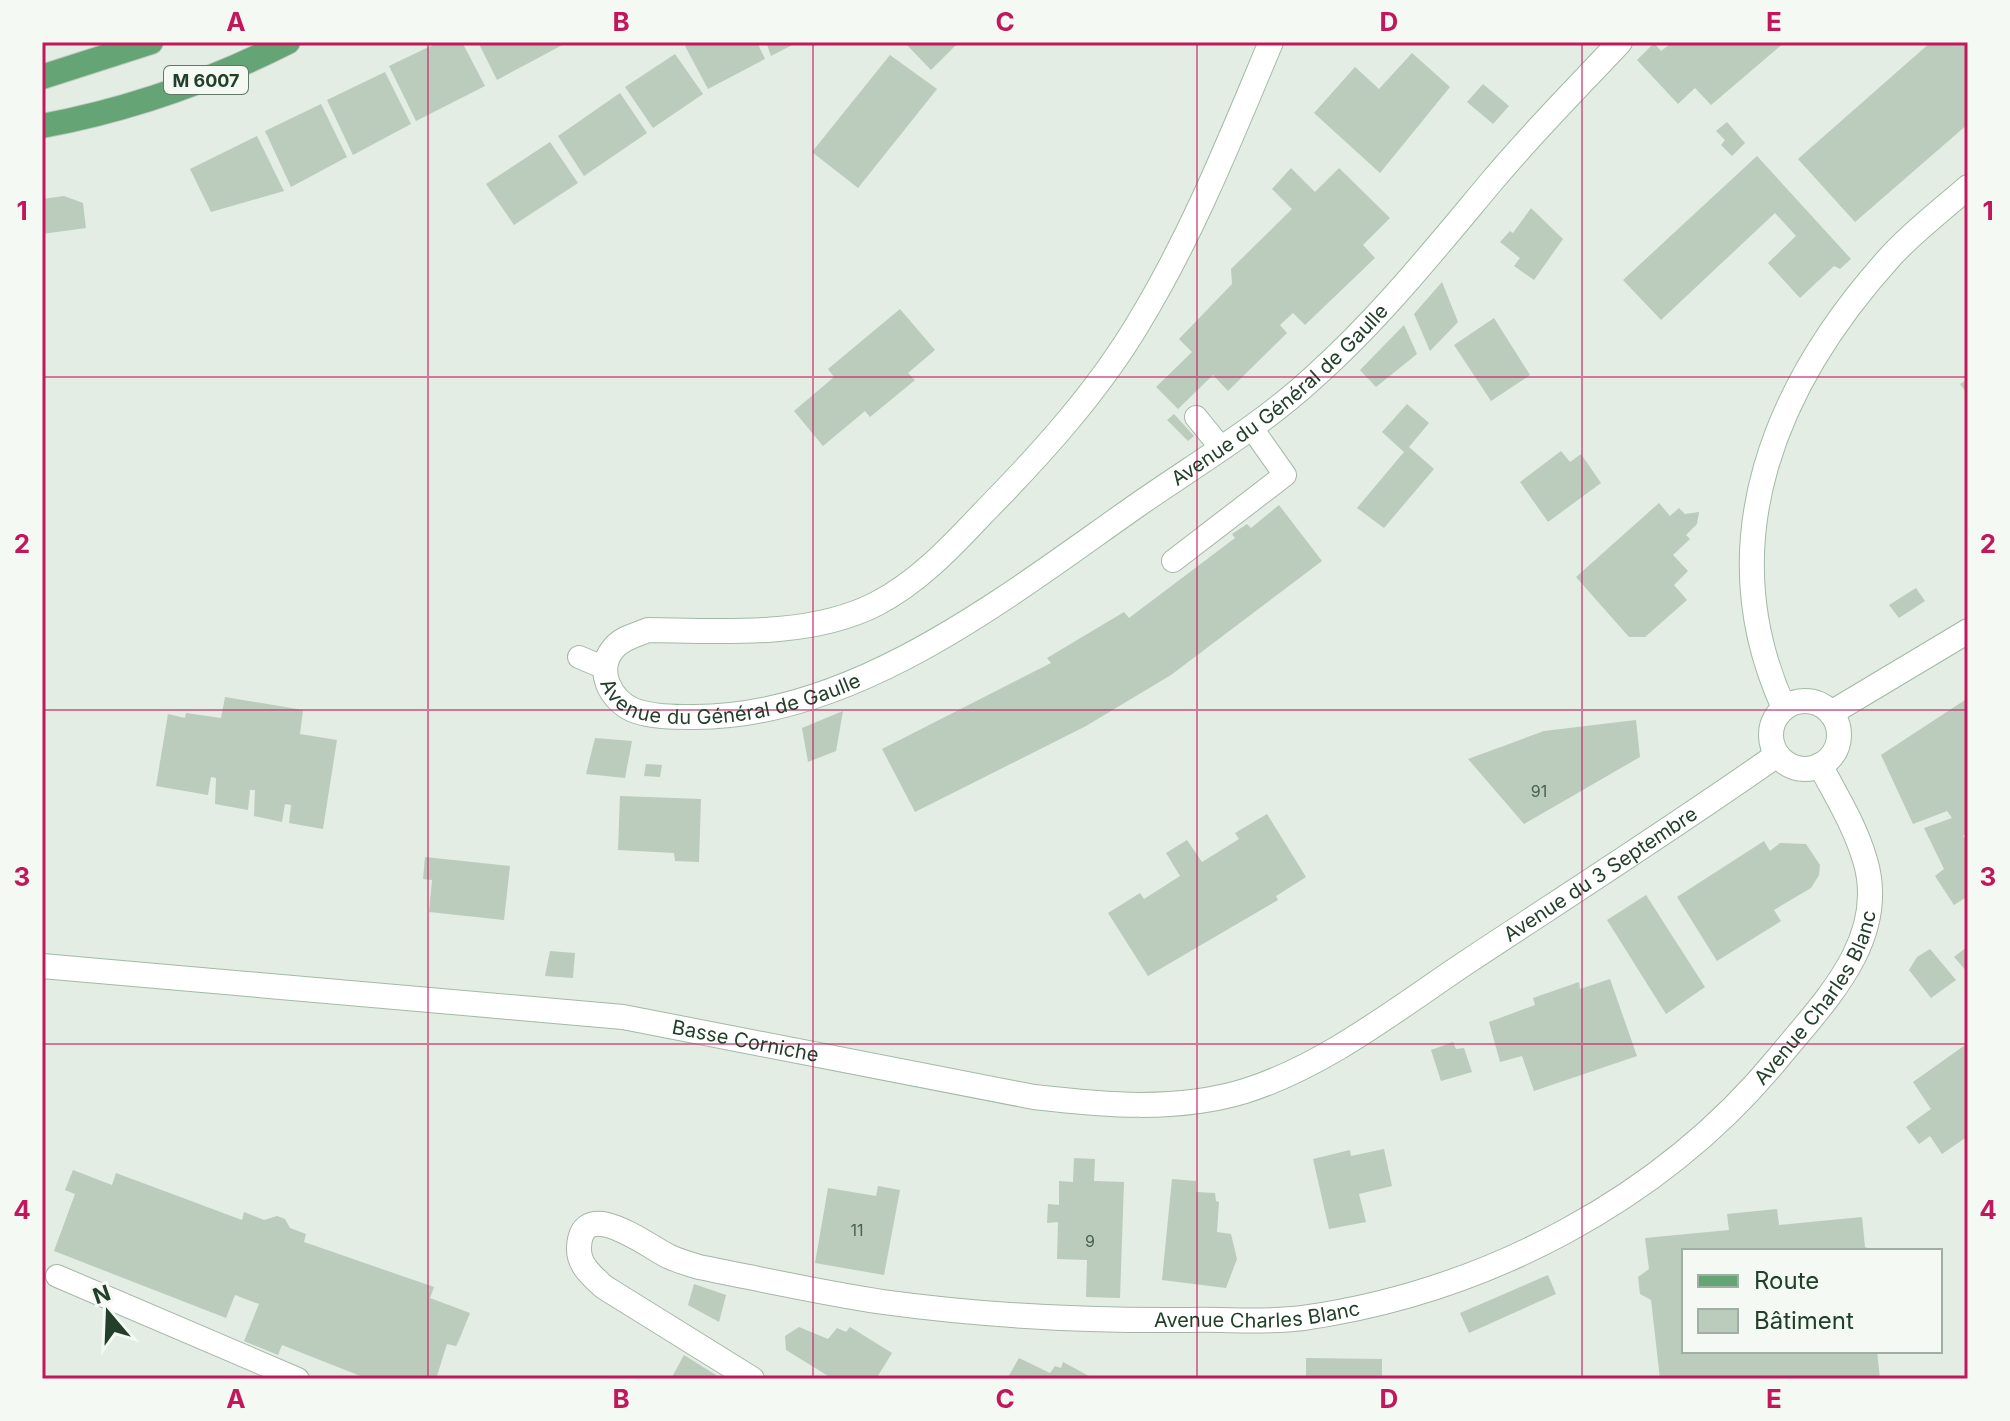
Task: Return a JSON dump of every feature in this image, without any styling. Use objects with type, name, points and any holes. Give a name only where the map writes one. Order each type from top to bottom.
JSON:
[{"type":"main road","name":"M 6007","points":[[42,77],[92,64],[151,42]]},
{"type":"main road","name":"M 6007","points":[[42,126],[120,110],[192,86],[288,42]]},
{"type":"street","name":"Avenue du Général de Gaulle","points":[[1271,42],[1201,208],[1139,323],[1031,464],[950,547],[901,589],[875,605],[832,620],[788,627],[648,630],[627,638],[612,650],[605,668],[609,688],[621,704],[641,713],[712,717],[760,712],[809,700],[857,681],[925,646],[1222,449],[1314,378],[1387,305],[1492,181],[1620,42]]},
{"type":"street","points":[[1784,708],[1765,659],[1753,598],[1753,528],[1761,476],[1785,413],[1816,354],[1851,303],[1893,253],[1968,187]]},
{"type":"street","points":[[1831,713],[1968,631]]},
{"type":"street","points":[[1808,701],[1831,713],[1839,736],[1837,748],[1820,765],[1797,768],[1777,755],[1771,731],[1775,718],[1784,708],[1808,701]]},
{"type":"street","name":"Avenue du 3 Septembre","points":[[1421,993],[1688,819],[1777,755]]},
{"type":"street","name":"Avenue Charles Blanc","points":[[752,1379],[604,1287],[588,1272],[579,1255],[579,1241],[588,1229],[601,1223],[618,1226],[670,1257],[699,1267],[883,1302],[1079,1321],[1300,1318],[1368,1305],[1457,1278],[1599,1215],[1657,1175],[1713,1126],[1769,1069],[1845,976],[1861,940],[1869,906],[1867,864],[1851,822],[1820,765]]},
{"type":"street","name":"Basse Corniche","points":[[42,966],[623,1017],[1034,1097],[1099,1105],[1169,1105],[1244,1091],[1319,1058],[1421,993]]},
{"type":"lane","points":[[1196,417],[1222,449]]},
{"type":"lane","points":[[1173,561],[1285,475],[1251,427]]},
{"type":"lane","points":[[579,657],[605,668]]},
{"type":"lane","points":[[57,1276],[296,1378]]},
{"type":"building","points":[[439,42],[462,42],[485,86],[416,121],[389,66]]},
{"type":"building","points":[[478,42],[568,42],[497,80]]},
{"type":"building","points":[[692,42],[757,42],[765,59],[708,89],[685,46]]},
{"type":"building","points":[[766,42],[798,42],[771,56]]},
{"type":"building","points":[[904,42],[959,42],[931,70]]},
{"type":"building","points":[[1673,42],[1785,42],[1711,105],[1695,88],[1678,104],[1637,60],[1654,43],[1661,51]]},
{"type":"building","points":[[1931,42],[1968,42],[1968,124],[1855,222],[1798,159]]},
{"type":"building","points":[[1412,53],[1450,87],[1380,173],[1314,113],[1355,67],[1379,89]]},
{"type":"building","points":[[675,54],[703,94],[653,128],[625,87]]},
{"type":"building","points":[[890,55],[937,89],[858,188],[812,152]]},
{"type":"building","points":[[385,72],[411,124],[353,155],[327,100]]},
{"type":"building","points":[[1483,84],[1509,106],[1493,124],[1467,102]]},
{"type":"building","points":[[620,93],[647,133],[584,176],[558,136]]},
{"type":"building","points":[[321,104],[347,157],[291,187],[265,131]]},
{"type":"building","points":[[1727,122],[1745,143],[1732,156],[1721,145],[1725,140],[1716,131]]},
{"type":"building","points":[[257,136],[284,191],[211,212],[190,169]]},
{"type":"building","points":[[550,142],[578,183],[514,225],[486,184]]},
{"type":"building","points":[[1757,156],[1851,259],[1840,269],[1834,266],[1800,298],[1768,263],[1796,236],[1775,213],[1661,320],[1623,280]]},
{"type":"building","points":[[1291,168],[1315,192],[1339,168],[1390,218],[1363,245],[1375,258],[1305,325],[1293,313],[1280,325],[1287,333],[1228,391],[1213,375],[1178,409],[1156,387],[1192,352],[1179,339],[1232,284],[1231,269],[1292,209],[1272,189]]},
{"type":"building","points":[[64,196],[83,203],[86,228],[42,234],[42,199]]},
{"type":"building","points":[[1531,208],[1563,239],[1534,280],[1514,266],[1520,258],[1500,242],[1510,231],[1513,233]]},
{"type":"building","points":[[1442,282],[1458,322],[1430,351],[1414,314]]},
{"type":"building","points":[[900,309],[935,350],[908,373],[915,380],[870,417],[865,411],[823,446],[794,411],[834,377],[828,369]]},
{"type":"building","points":[[1494,318],[1530,375],[1491,401],[1454,345]]},
{"type":"building","points":[[1404,325],[1417,354],[1376,387],[1360,370]]},
{"type":"building","points":[[1968,379],[1968,395],[1960,384]]},
{"type":"building","points":[[1407,404],[1429,423],[1409,447],[1434,469],[1384,528],[1357,508],[1404,452],[1382,432]]},
{"type":"building","points":[[1174,414],[1194,436],[1188,441],[1167,420]]},
{"type":"building","points":[[1561,451],[1570,462],[1581,454],[1601,483],[1548,522],[1520,482]]},
{"type":"building","points":[[1659,503],[1670,516],[1679,508],[1685,514],[1699,512],[1697,524],[1686,535],[1690,539],[1673,555],[1688,571],[1674,585],[1687,600],[1645,637],[1629,637],[1576,577]]},
{"type":"building","points":[[1279,505],[1322,561],[1171,675],[1086,726],[915,812],[882,749],[1051,663],[1047,658],[1124,612],[1129,618],[1235,538],[1232,534],[1247,524],[1251,528]]},
{"type":"building","points":[[1916,588],[1925,601],[1899,618],[1889,605]]},
{"type":"building","points":[[225,697],[303,710],[300,734],[337,740],[323,829],[289,823],[291,805],[285,804],[282,822],[254,816],[255,790],[250,790],[248,810],[215,804],[216,778],[211,777],[208,795],[156,786],[168,714],[185,718],[186,713],[221,718]]},
{"type":"building","points":[[1968,698],[1968,832],[1963,836],[1968,842],[1968,896],[1954,905],[1935,876],[1944,869],[1924,828],[1952,818],[1947,811],[1913,824],[1881,755]]},
{"type":"building","points":[[843,711],[836,751],[808,762],[802,728]]},
{"type":"building","points":[[1636,720],[1640,757],[1524,824],[1468,759],[1544,731]]},
{"type":"building","points":[[595,738],[632,741],[625,778],[586,774]]},
{"type":"building","points":[[646,764],[662,765],[660,777],[644,776]]},
{"type":"building","points":[[620,796],[701,799],[699,862],[675,861],[674,853],[618,850]]},
{"type":"building","points":[[1267,814],[1306,877],[1276,896],[1278,900],[1148,976],[1108,913],[1140,893],[1144,899],[1180,876],[1166,853],[1187,840],[1202,862],[1239,839],[1235,833]]},
{"type":"building","points":[[1764,841],[1770,851],[1780,843],[1806,844],[1820,865],[1819,875],[1811,888],[1774,910],[1781,921],[1717,961],[1677,897]]},
{"type":"building","points":[[425,857],[510,866],[504,920],[429,912],[432,880],[423,879]]},
{"type":"building","points":[[1646,895],[1705,987],[1666,1014],[1607,920]]},
{"type":"building","points":[[1968,946],[1968,973],[1954,957]]},
{"type":"building","points":[[1930,949],[1956,980],[1931,998],[1909,970],[1917,957]]},
{"type":"building","points":[[550,951],[575,953],[573,978],[545,976]]},
{"type":"building","points":[[1610,979],[1637,1056],[1534,1091],[1522,1056],[1500,1062],[1489,1022],[1535,1005],[1533,998],[1579,982],[1580,989]]},
{"type":"building","points":[[1453,1042],[1456,1049],[1464,1048],[1472,1072],[1441,1081],[1431,1050]]},
{"type":"building","points":[[1968,1043],[1968,1136],[1942,1154],[1930,1136],[1919,1144],[1906,1127],[1931,1109],[1913,1082]]},
{"type":"building","points":[[1384,1149],[1392,1186],[1359,1194],[1366,1222],[1329,1229],[1313,1159],[1350,1150],[1351,1156]]},
{"type":"building","points":[[1074,1158],[1095,1159],[1094,1181],[1124,1182],[1120,1298],[1086,1297],[1087,1260],[1057,1259],[1058,1222],[1047,1223],[1048,1204],[1059,1205],[1059,1181],[1073,1182]]},
{"type":"building","points":[[73,1170],[112,1185],[116,1173],[242,1220],[244,1212],[264,1220],[277,1216],[285,1219],[290,1228],[306,1234],[304,1242],[434,1287],[430,1298],[470,1313],[456,1346],[447,1344],[436,1379],[368,1379],[282,1345],[278,1355],[244,1341],[259,1304],[235,1295],[226,1318],[54,1251],[75,1194],[65,1190]]},
{"type":"building","points":[[1172,1179],[1196,1181],[1196,1192],[1215,1193],[1219,1202],[1217,1232],[1231,1234],[1237,1259],[1226,1288],[1162,1280]]},
{"type":"building","points":[[878,1186],[900,1190],[884,1275],[815,1263],[828,1188],[876,1196]]},
{"type":"building","points":[[1777,1209],[1779,1225],[1862,1217],[1865,1247],[1870,1249],[1682,1249],[1682,1353],[1877,1353],[1880,1379],[1828,1379],[1828,1376],[1660,1379],[1651,1300],[1640,1294],[1638,1277],[1649,1269],[1645,1238],[1729,1230],[1727,1214]]},
{"type":"building","points":[[1548,1275],[1556,1294],[1469,1333],[1460,1313]]},
{"type":"building","points":[[694,1284],[726,1295],[719,1322],[688,1305]]},
{"type":"building","points":[[799,1327],[828,1339],[837,1328],[846,1332],[850,1327],[892,1353],[876,1379],[833,1379],[786,1350],[785,1336]]},
{"type":"building","points":[[684,1355],[719,1377],[718,1379],[671,1379]]},
{"type":"building","points":[[1019,1358],[1050,1373],[1055,1366],[1061,1368],[1063,1362],[1089,1376],[1104,1379],[1007,1379]]},
{"type":"building","points":[[1306,1358],[1382,1359],[1382,1379],[1306,1379]]}]
